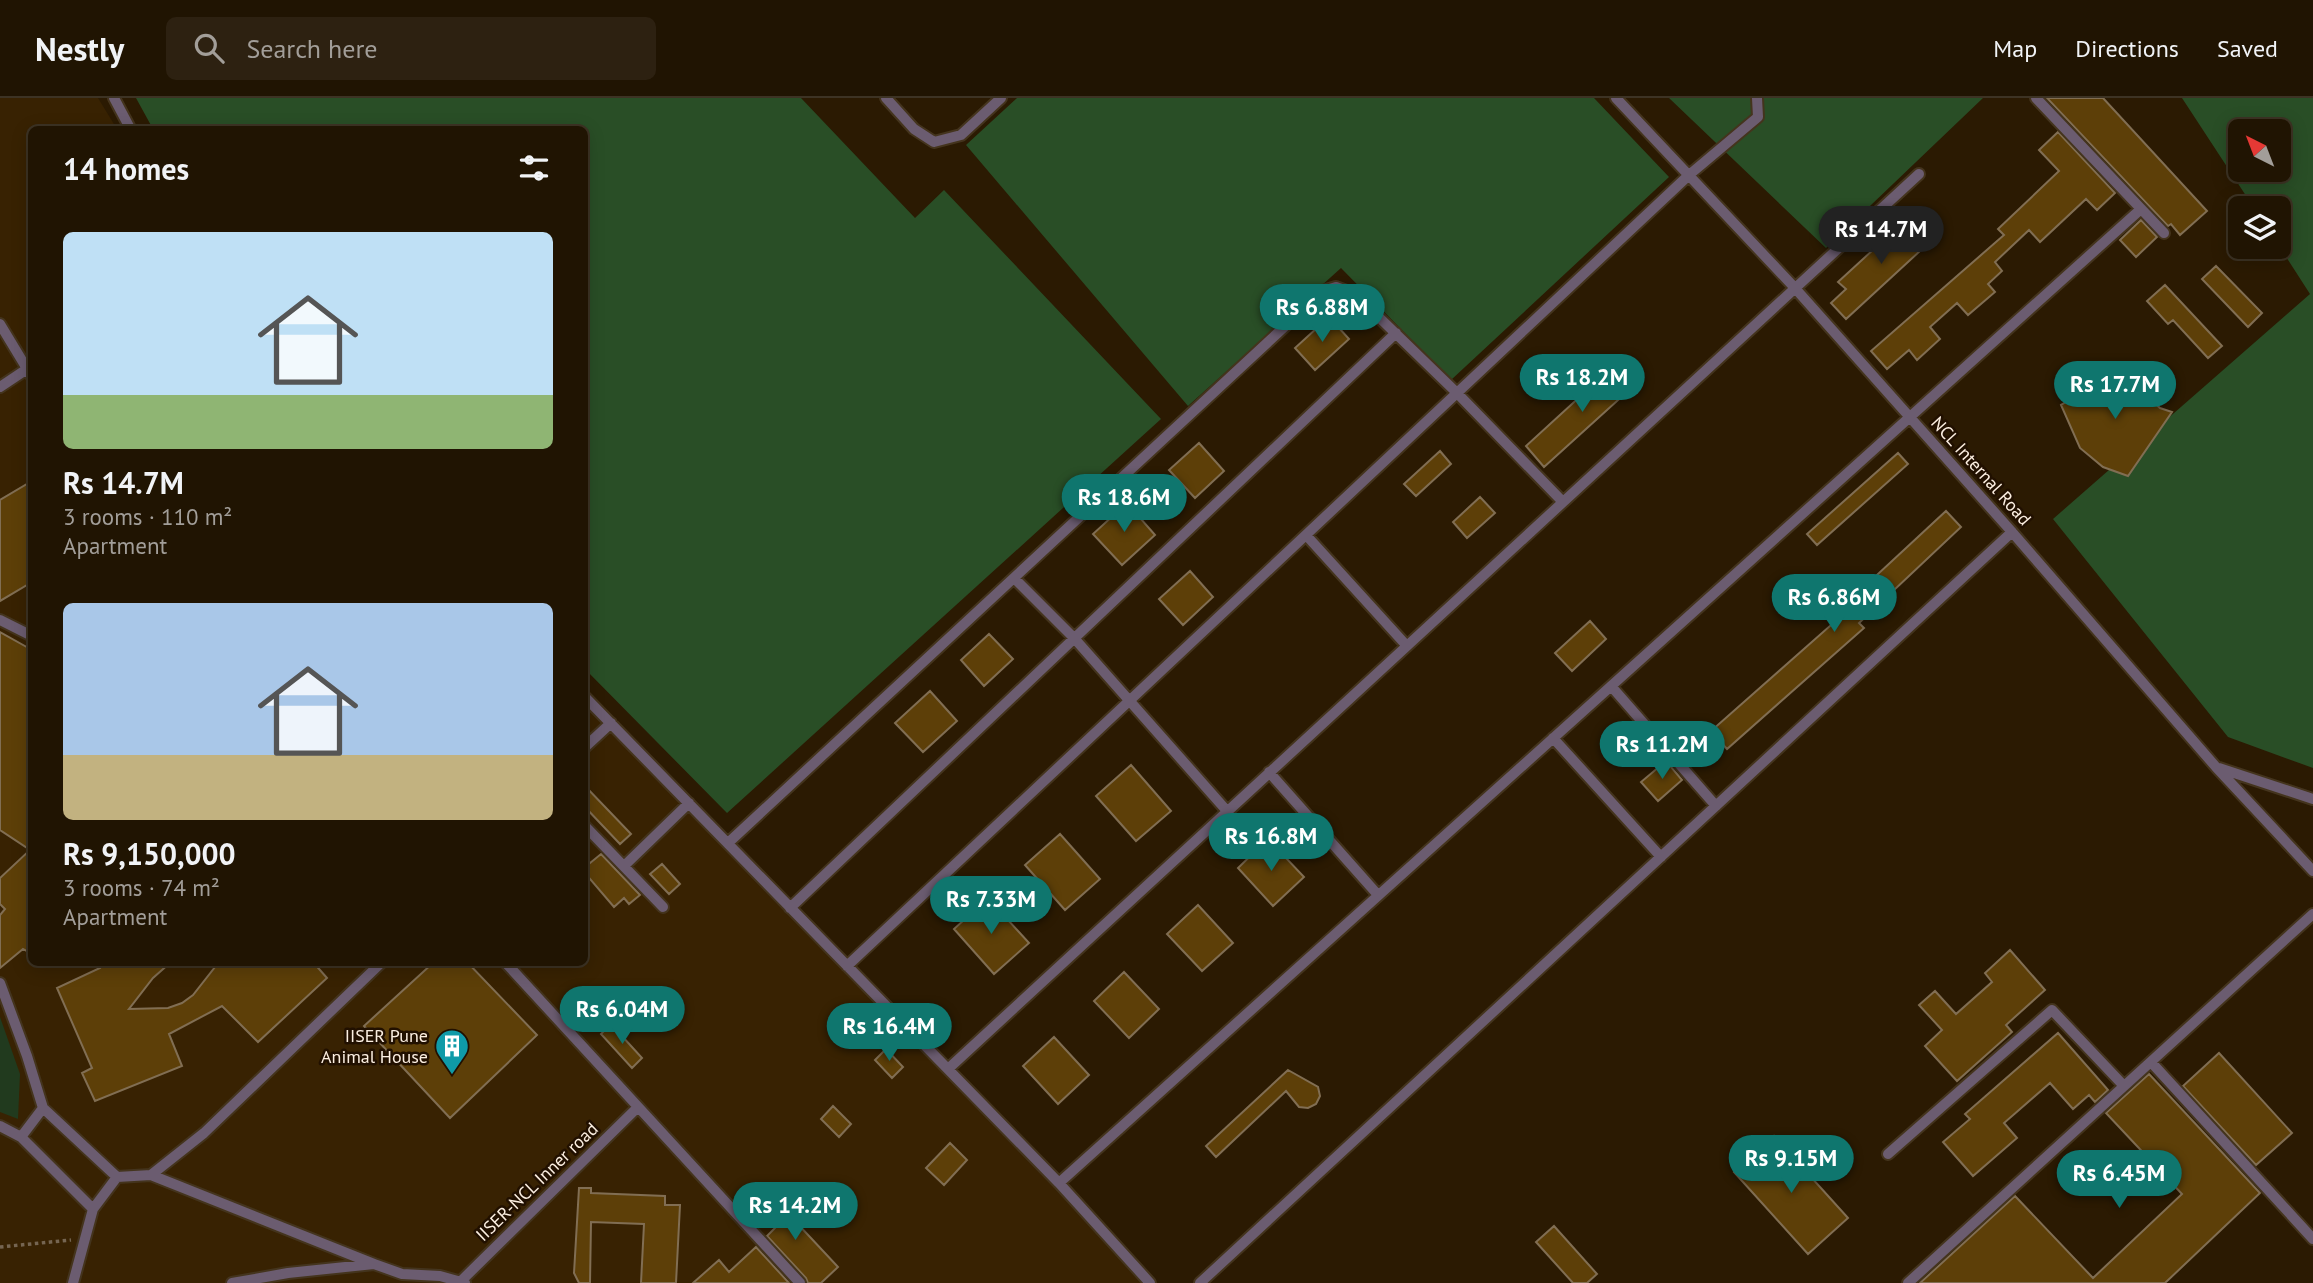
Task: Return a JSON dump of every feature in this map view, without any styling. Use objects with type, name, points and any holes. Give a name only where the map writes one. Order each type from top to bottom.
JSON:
[{"type":"lane","points":[[114,98],[129,126]]},
{"type":"lane","points":[[886,98],[914,129],[934,142],[961,135],[1001,98]]},
{"type":"lane","name":"NCL Internal Road","points":[[1616,98],[1794,287],[2216,767],[2313,871]]},
{"type":"lane","points":[[847,966],[1689,175],[1758,117],[1757,98]]},
{"type":"lane","points":[[2036,98],[2164,233]]},
{"type":"lane","points":[[948,1069],[1919,174]]},
{"type":"lane","points":[[1059,1183],[2141,209]]},
{"type":"lane","points":[[728,843],[1323,292],[1336,287],[1355,294],[1457,393],[1562,502]]},
{"type":"lane","points":[[0,324],[28,371]]},
{"type":"lane","points":[[790,908],[1395,333]]},
{"type":"lane","points":[[0,387],[28,373]]},
{"type":"lane","points":[[1200,1283],[2012,532]]},
{"type":"lane","points":[[1306,535],[1406,645]]},
{"type":"lane","points":[[1014,578],[1074,638],[1227,811]]},
{"type":"lane","points":[[0,620],[28,634]]},
{"type":"lane","points":[[1611,686],[1716,806]]},
{"type":"lane","points":[[588,700],[1059,1183],[1150,1283]]},
{"type":"lane","points":[[588,744],[611,723]]},
{"type":"lane","points":[[1552,738],[1661,857]]},
{"type":"lane","points":[[2216,767],[2313,799]]},
{"type":"lane","points":[[1269,772],[1378,895]]},
{"type":"lane","points":[[624,866],[689,803]]},
{"type":"lane","points":[[588,829],[663,907]]},
{"type":"lane","points":[[1908,1283],[2313,914]]},
{"type":"lane","points":[[151,1175],[204,1133],[378,966]]},
{"type":"lane","points":[[509,966],[800,1283]]},
{"type":"lane","points":[[0,983],[43,1108],[117,1177],[151,1175],[402,1274],[440,1276],[463,1282]]},
{"type":"lane","points":[[1888,1154],[2052,1010],[2124,1086]]},
{"type":"lane","points":[[2151,1062],[2313,1239]]},
{"type":"lane","points":[[21,1137],[43,1108]]},
{"type":"lane","name":"IISER-NCL Inner road","points":[[463,1282],[637,1108]]},
{"type":"lane","points":[[0,1126],[21,1137],[93,1209]]},
{"type":"lane","points":[[73,1283],[93,1209],[117,1177]]},
{"type":"lane","points":[[232,1283],[288,1273],[374,1264]]},
{"type":"path","points":[[0,1247],[86,1239]]},
{"type":"shaded area","points":[[0,98],[98,98],[115,126],[28,126],[28,966],[588,966],[588,695],[1149,1283],[0,1283]]},
{"type":"green space","points":[[136,98],[801,98],[915,218],[944,190],[1161,419],[727,813],[588,672],[588,126],[151,126]]},
{"type":"green space","points":[[1017,98],[1594,98],[1669,177],[1451,380],[1341,268],[1188,406],[966,145]]},
{"type":"green space","points":[[1669,98],[1983,98],[1826,248]]},
{"type":"green space","points":[[2182,98],[2313,98],[2313,768],[2228,737],[2053,519],[2310,294],[2287,259],[2291,259],[2291,196],[2246,196],[2237,182],[2291,182],[2291,119],[2228,119],[2228,168]]},
{"type":"green space","points":[[0,1017],[20,1074],[18,1119],[0,1112]]},
{"type":"building","points":[[2047,98],[2103,98],[2207,211],[2180,235],[2171,224],[2168,226]]},
{"type":"building","points":[[2058,132],[2115,193],[2097,210],[2086,199],[2040,242],[2029,230],[1995,262],[2002,271],[1988,284],[1995,292],[1968,315],[1957,303],[1930,327],[1940,339],[1917,360],[1909,350],[1887,369],[1871,351],[2004,235],[1998,229],[2059,171],[2039,150]]},
{"type":"building","points":[[1911,215],[1933,239],[1846,319],[1831,303],[1846,289],[1838,282]]},
{"type":"building","points":[[2141,220],[2157,237],[2136,257],[2120,240]]},
{"type":"building","points":[[2216,266],[2262,313],[2248,327],[2202,279]]},
{"type":"building","points":[[2165,285],[2222,346],[2208,358],[2173,320],[2168,324],[2147,301]]},
{"type":"building","points":[[1329,317],[1349,339],[1315,370],[1295,348]]},
{"type":"building","points":[[1619,361],[1638,382],[1544,467],[1526,446]]},
{"type":"building","points":[[2129,365],[2136,382],[2146,395],[2160,408],[2172,412],[2128,476],[2103,467],[2080,448],[2061,405]]},
{"type":"building","points":[[1199,443],[1224,471],[1195,498],[1169,470]]},
{"type":"building","points":[[1440,451],[1451,464],[1416,496],[1404,484]]},
{"type":"building","points":[[1898,453],[1908,464],[1817,545],[1807,534]]},
{"type":"building","points":[[28,483],[28,584],[0,601],[0,500]]},
{"type":"building","points":[[1480,497],[1495,513],[1467,538],[1453,522]]},
{"type":"building","points":[[1127,503],[1155,535],[1122,565],[1093,534]]},
{"type":"building","points":[[1946,511],[1961,527],[1859,623],[1864,628],[1727,749],[1711,731],[1848,610],[1849,612],[1871,593],[1865,586]]},
{"type":"building","points":[[1190,571],[1213,597],[1183,625],[1159,599]]},
{"type":"building","points":[[1590,621],[1606,639],[1572,671],[1555,653]]},
{"type":"building","points":[[0,632],[28,648],[28,849],[0,830]]},
{"type":"building","points":[[989,634],[1013,659],[984,686],[961,660]]},
{"type":"building","points":[[930,691],[957,721],[923,752],[895,723]]},
{"type":"building","points":[[1666,761],[1682,780],[1658,801],[1641,782]]},
{"type":"building","points":[[1131,765],[1171,811],[1136,841],[1096,796]]},
{"type":"building","points":[[588,789],[631,834],[620,844],[588,810]]},
{"type":"building","points":[[1060,834],[1100,879],[1065,910],[1025,865]]},
{"type":"building","points":[[1268,839],[1304,877],[1273,906],[1238,868]]},
{"type":"building","points":[[28,852],[28,952],[23,949],[0,968],[0,915],[5,909],[0,904],[0,878]]},
{"type":"building","points":[[601,854],[640,895],[629,904],[624,898],[614,907],[588,877],[588,865]]},
{"type":"building","points":[[662,864],[680,884],[669,894],[650,874]]},
{"type":"building","points":[[988,898],[1029,943],[994,974],[954,929]]},
{"type":"building","points":[[1198,905],[1233,943],[1202,971],[1167,934]]},
{"type":"building","points":[[2010,950],[2045,990],[2006,1025],[2012,1032],[1957,1081],[1925,1046],[1942,1030],[1919,1005],[1935,991],[1956,1014],[1992,982],[1985,973]]},
{"type":"building","points":[[99,966],[166,966],[153,978],[129,1009],[168,1008],[182,1003],[193,995],[216,966],[316,966],[327,978],[258,1042],[222,1006],[169,1034],[182,1066],[95,1101],[82,1073],[92,1068],[57,988]]},
{"type":"building","name":"IISER Pune Animal House","points":[[430,966],[471,966],[537,1035],[450,1118],[364,1026]]},
{"type":"building","points":[[1124,972],[1159,1009],[1129,1038],[1094,1001]]},
{"type":"building","points":[[611,1024],[642,1058],[632,1068],[601,1034]]},
{"type":"building","points":[[2058,1033],[2108,1090],[2095,1102],[2089,1095],[2073,1109],[2050,1083],[2004,1123],[2017,1138],[1973,1176],[1943,1142],[1970,1119],[1965,1114]]},
{"type":"building","points":[[1054,1037],[1089,1075],[1058,1104],[1023,1066]]},
{"type":"building","points":[[886,1049],[903,1067],[892,1078],[875,1060]]},
{"type":"building","points":[[2219,1053],[2292,1133],[2256,1165],[2183,1086]]},
{"type":"building","points":[[1288,1070],[1318,1087],[1320,1096],[1316,1104],[1308,1108],[1299,1107],[1286,1091],[1216,1157],[1206,1146]]},
{"type":"building","points":[[2149,1074],[2260,1193],[2165,1283],[1920,1283],[2015,1196],[2093,1278],[2182,1194],[2106,1113]]},
{"type":"building","points":[[833,1106],[851,1124],[839,1137],[821,1119]]},
{"type":"building","points":[[1774,1136],[1848,1218],[1808,1254],[1734,1172]]},
{"type":"building","points":[[950,1143],[967,1160],[944,1185],[926,1168]]},
{"type":"building","points":[[579,1188],[591,1188],[591,1193],[665,1196],[665,1205],[680,1205],[676,1283],[641,1283],[644,1224],[591,1222],[590,1283],[579,1283],[574,1273]]},
{"type":"building","points":[[767,1191],[838,1267],[821,1283],[808,1283],[767,1236],[775,1228],[753,1205]]},
{"type":"building","points":[[1554,1226],[1597,1274],[1587,1283],[1573,1283],[1536,1242]]},
{"type":"building","points":[[756,1247],[789,1283],[693,1283],[719,1260],[729,1272]]},
{"type":"place","name":"IISER Pune Animal House","points":[[452,1076]]}]
